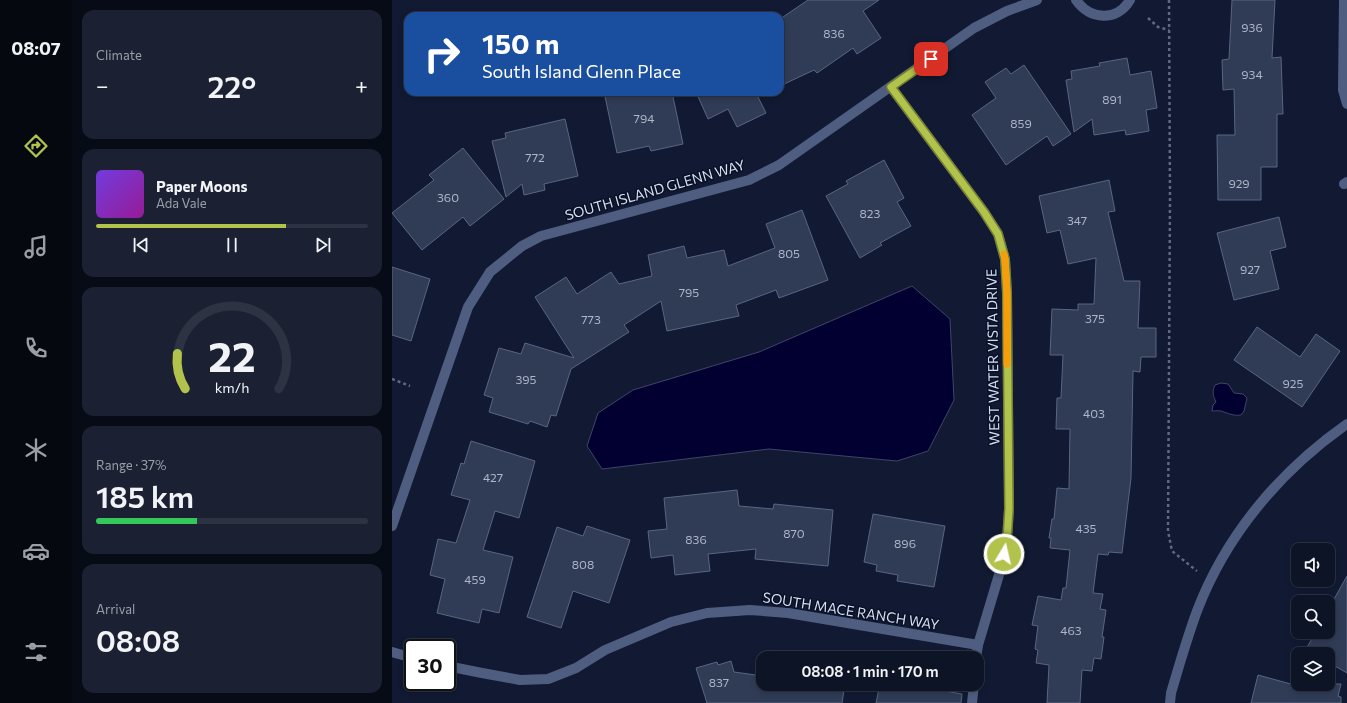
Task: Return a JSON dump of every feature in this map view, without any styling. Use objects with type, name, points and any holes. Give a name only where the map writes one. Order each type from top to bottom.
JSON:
[{"type":"street","name":"SOUTH ISLAND GLENN WAY","points":[[392,526],[468,307],[490,272],[522,246],[541,236],[749,180],[779,166],[974,28],[1007,11],[1037,0]]},
{"type":"street","points":[[1076,0],[1082,8],[1091,14],[1101,16],[1111,15],[1120,11],[1130,0]]},
{"type":"street","points":[[1344,0],[1343,90],[1347,104]]},
{"type":"street","name":"WEST WATER VISTA DRIVE","points":[[891,87],[984,212],[998,234],[1005,259],[1007,293],[1009,509],[1007,539],[1001,568],[977,651]]},
{"type":"street","points":[[1170,703],[1171,693],[1197,612],[1211,580],[1234,538],[1259,504],[1287,473],[1323,441],[1347,424]]},
{"type":"street","name":"SOUTH MACE RANCH WAY","points":[[456,668],[520,680],[548,679],[576,668],[605,650],[671,622],[707,613],[750,610],[788,613],[978,645]]},
{"type":"street","points":[[392,652],[404,655]]},
{"type":"street","points":[[972,703],[973,691]]},
{"type":"path","points":[[1169,0],[1168,531],[1172,551],[1190,567],[1211,580]]},
{"type":"path","points":[[1148,18],[1158,27],[1169,30]]},
{"type":"path","points":[[392,380],[410,386]]},
{"type":"shaded area","points":[[912,286],[950,319],[954,400],[928,451],[897,461],[769,449],[602,469],[587,446],[598,413],[633,390],[759,352]]},
{"type":"shaded area","points":[[1221,383],[1228,384],[1234,393],[1243,394],[1247,398],[1244,411],[1241,415],[1232,415],[1221,411],[1212,411],[1213,405],[1216,402],[1213,389],[1215,385]]},
{"type":"building","points":[[808,0],[879,0],[863,11],[881,38],[857,54],[853,48],[817,73],[814,70],[784,84],[784,16]]},
{"type":"building","points":[[1232,0],[1275,0],[1272,58],[1281,57],[1283,114],[1277,114],[1277,167],[1261,167],[1261,200],[1218,200],[1217,135],[1235,135],[1234,89],[1223,90],[1222,60],[1229,59]]},
{"type":"building","points":[[1127,58],[1130,75],[1151,71],[1157,108],[1146,110],[1149,131],[1126,135],[1125,130],[1094,135],[1092,119],[1074,132],[1066,80],[1072,79],[1071,71],[1100,66],[1099,63]]},
{"type":"building","points":[[1024,65],[1071,134],[1053,146],[1047,136],[1006,165],[972,115],[996,98],[985,82],[1006,68],[1011,74]]},
{"type":"building","points":[[605,96],[673,96],[683,144],[651,151],[649,146],[617,153]]},
{"type":"building","points":[[698,96],[758,96],[766,113],[737,127],[728,109],[708,119]]},
{"type":"building","points":[[565,119],[578,176],[544,184],[545,190],[524,195],[522,184],[506,197],[492,141],[506,138],[505,133]]},
{"type":"building","points":[[463,148],[504,199],[470,226],[463,217],[422,250],[392,213],[434,180],[429,175]]},
{"type":"building","points":[[884,160],[904,198],[897,202],[911,226],[880,243],[882,245],[860,258],[826,196],[848,184],[846,181]]},
{"type":"building","points":[[1109,180],[1115,211],[1108,212],[1124,281],[1140,281],[1138,328],[1156,328],[1156,357],[1141,357],[1140,372],[1133,371],[1131,478],[1122,553],[1109,552],[1108,555],[1098,554],[1093,593],[1103,594],[1100,609],[1106,610],[1102,637],[1104,637],[1101,659],[1094,658],[1092,671],[1082,670],[1080,703],[1047,703],[1049,665],[1036,663],[1038,650],[1035,649],[1038,626],[1032,625],[1038,596],[1061,600],[1063,588],[1066,588],[1070,550],[1050,548],[1051,538],[1049,538],[1052,519],[1054,519],[1057,488],[1069,489],[1070,429],[1056,429],[1057,398],[1061,398],[1063,355],[1050,355],[1052,309],[1078,310],[1078,304],[1094,304],[1096,258],[1068,264],[1060,230],[1047,233],[1039,196]]},
{"type":"building","points":[[802,210],[828,280],[779,298],[776,290],[736,305],[739,316],[667,331],[661,301],[624,325],[629,332],[571,369],[556,416],[551,415],[547,427],[530,421],[528,424],[489,412],[493,398],[484,395],[499,348],[521,354],[525,343],[574,358],[535,297],[566,277],[577,294],[611,272],[619,284],[652,276],[648,255],[684,246],[687,258],[724,250],[728,266],[775,248],[766,224]]},
{"type":"building","points":[[1279,217],[1286,247],[1270,251],[1279,289],[1234,300],[1217,233]]},
{"type":"building","points":[[392,267],[430,279],[411,341],[392,335]]},
{"type":"building","points":[[1257,327],[1300,357],[1316,334],[1340,351],[1302,407],[1234,360]]},
{"type":"building","points":[[471,441],[535,461],[519,518],[495,511],[483,550],[513,557],[499,613],[482,609],[479,623],[437,613],[445,579],[430,575],[438,539],[456,543],[470,500],[451,495],[461,463],[464,464]]},
{"type":"building","points":[[737,490],[739,506],[773,509],[774,504],[833,510],[828,566],[755,559],[756,549],[708,554],[710,571],[675,575],[673,555],[651,558],[648,531],[667,529],[664,498]]},
{"type":"building","points":[[873,514],[945,526],[934,587],[897,581],[898,575],[876,571],[877,565],[864,562]]},
{"type":"building","points":[[587,526],[630,540],[609,603],[573,591],[561,628],[527,617],[557,527],[583,536]]},
{"type":"building","points":[[1347,576],[1347,673],[1335,666],[1335,647],[1307,647],[1312,639],[1335,639],[1335,597]]},
{"type":"building","points":[[731,661],[734,672],[756,675],[756,691],[844,691],[842,703],[707,703],[696,668],[717,662],[718,665]]},
{"type":"building","points":[[1258,675],[1291,684],[1291,691],[1335,691],[1335,684],[1341,684],[1338,696],[1341,697],[1341,703],[1251,703]]},
{"type":"building","points":[[879,691],[946,691],[962,694],[961,703],[876,703]]},
{"type":"slow traffic","points":[[1004,254],[1007,293],[1007,364]]},
{"type":"route","points":[[931,59],[891,87],[984,212],[998,234],[1005,259],[1007,293],[1009,509],[1007,539],[1004,554]]}]
